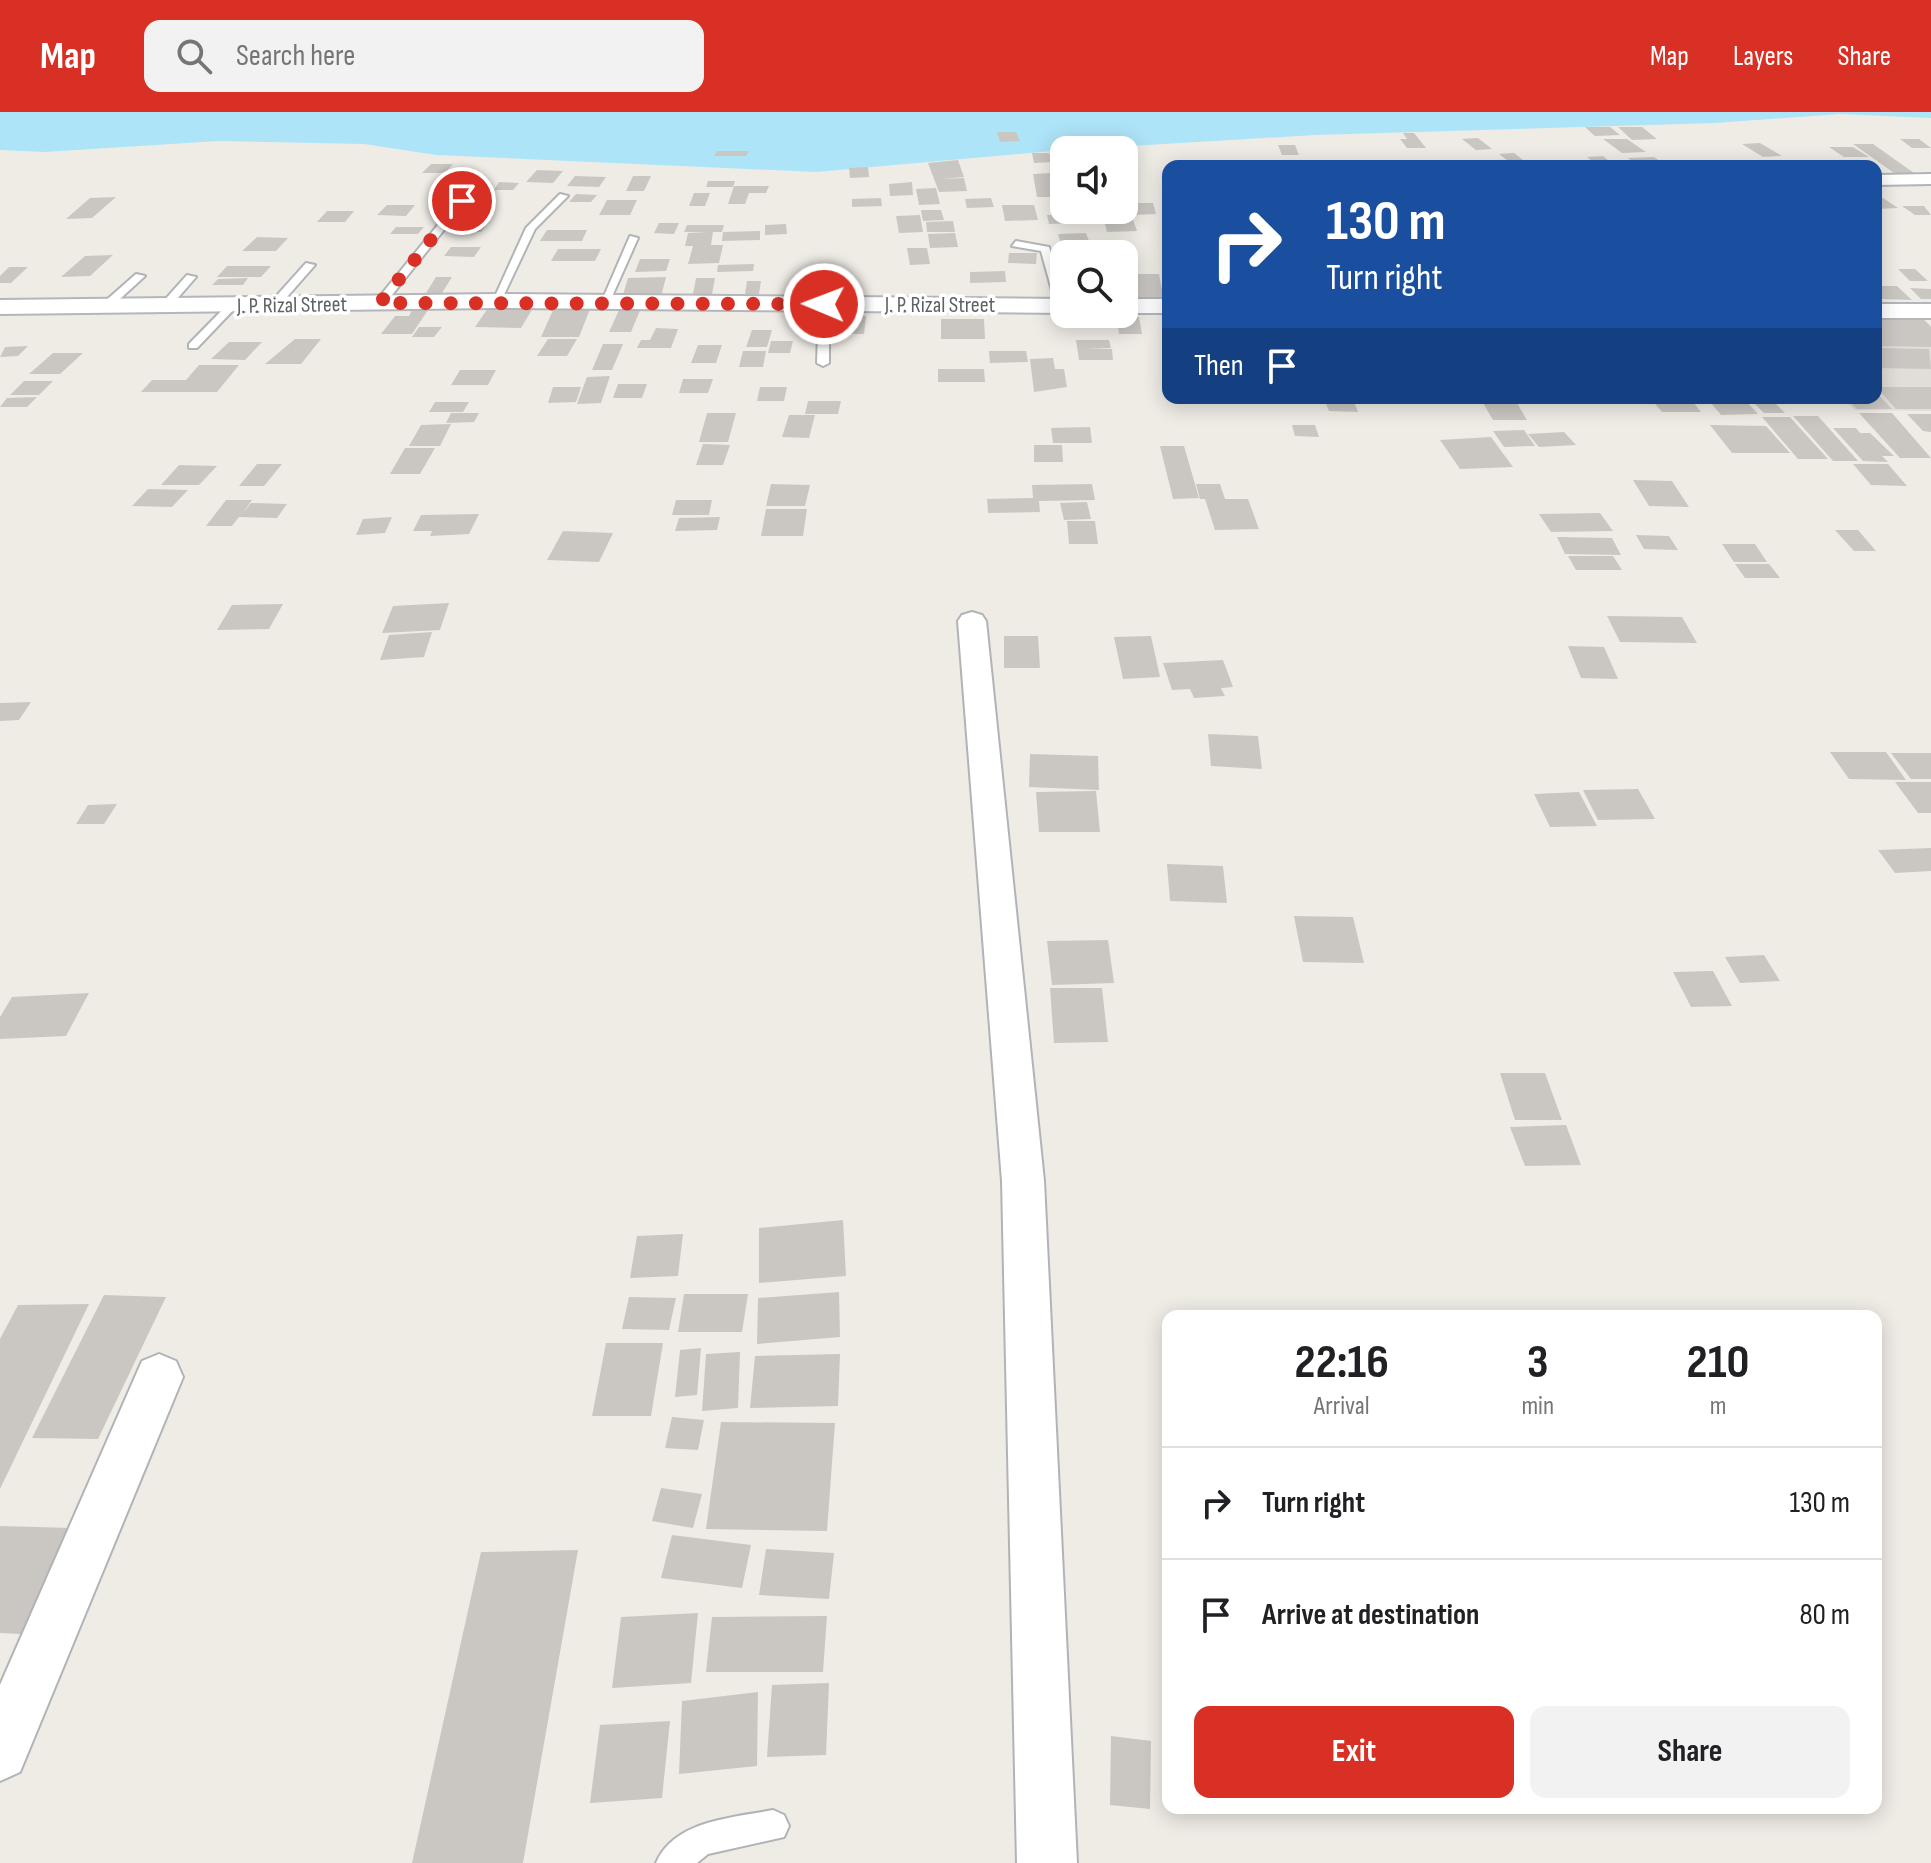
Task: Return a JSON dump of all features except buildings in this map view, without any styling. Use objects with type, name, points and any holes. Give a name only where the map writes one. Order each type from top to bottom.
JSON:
[{"type":"main road","name":"J. P. Rizal Street","points":[[0,307],[496,301],[1050,306]]},
{"type":"main road","points":[[1138,306],[1162,306]]},
{"type":"main road","points":[[1882,311],[1931,311]]},
{"type":"street","points":[[1882,180],[1931,179]]},
{"type":"street","points":[[972,621],[1023,1181],[1047,1863]]},
{"type":"street","points":[[0,1752],[159,1377]]},
{"type":"lane","points":[[496,301],[531,228],[563,196]]},
{"type":"lane","points":[[380,303],[462,201]]},
{"type":"lane","points":[[605,301],[633,238]]},
{"type":"lane","points":[[1016,244],[1045,249],[1050,266]]},
{"type":"lane","points":[[275,304],[310,265]]},
{"type":"lane","points":[[106,306],[140,276]]},
{"type":"lane","points":[[166,305],[191,277]]},
{"type":"lane","points":[[193,346],[234,304]]},
{"type":"lane","points":[[823,363],[824,304]]},
{"type":"lane","points":[[672,1863],[701,1840],[773,1826]]},
{"type":"shaded area","points":[[1882,318],[1924,319],[1931,326],[1931,411],[1855,410],[1849,404],[1882,404]]},
{"type":"water","points":[[0,112],[1931,112],[1931,118],[1840,114],[1715,123],[1315,135],[1138,146],[1138,136],[1050,136],[1050,151],[816,172],[436,155],[364,144],[218,141],[44,152],[0,150]]},
{"type":"route","points":[[462,201],[380,303],[605,301],[824,304]]}]
